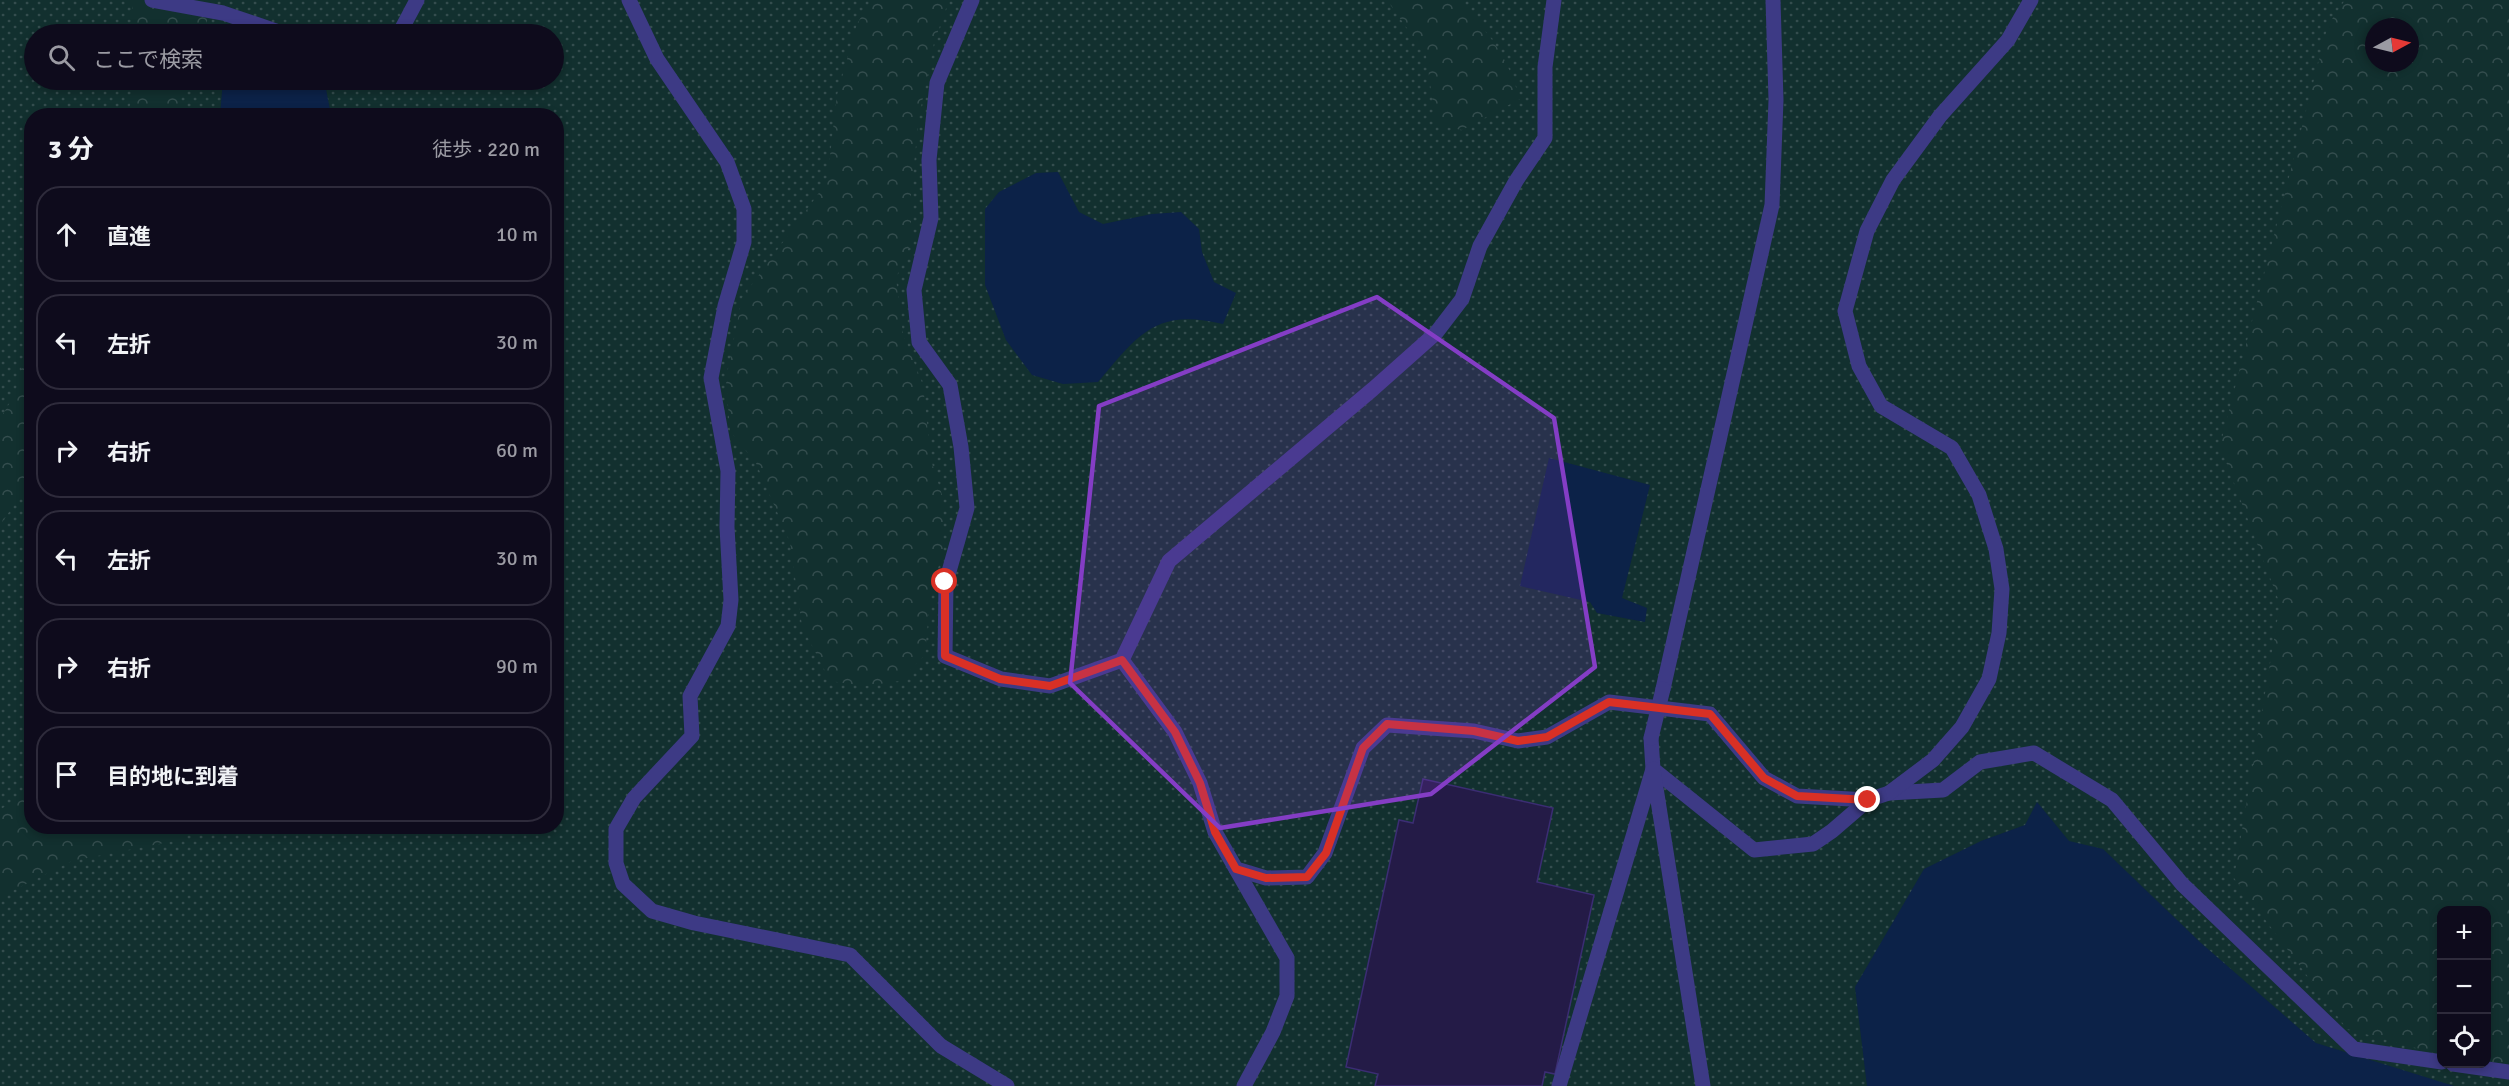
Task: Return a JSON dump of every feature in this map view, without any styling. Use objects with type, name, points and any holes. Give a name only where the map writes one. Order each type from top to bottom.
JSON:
[{"type":"lane","points":[[152,0],[223,13],[255,24]]},
{"type":"lane","points":[[404,24],[417,0]]},
{"type":"lane","points":[[629,0],[657,59],[727,162],[744,209],[744,242],[725,306],[711,378],[728,471],[727,527],[731,600],[728,626],[690,696],[692,736],[634,798],[616,830],[616,863],[623,884],[652,911],[850,955],[941,1046],[1007,1086]]},
{"type":"lane","points":[[972,0],[937,83],[929,160],[931,218],[914,290],[919,342],[950,386],[962,447],[967,508],[945,582],[945,656],[1000,679],[1050,686],[1122,660],[1169,561],[1436,333],[1462,299],[1480,246],[1516,181],[1545,138],[1545,67],[1554,0]]},
{"type":"lane","points":[[1703,1086],[1653,769],[1651,738],[1772,205],[1776,100],[1773,0]]},
{"type":"lane","points":[[1889,793],[1933,760],[1962,727],[1989,679],[2000,633],[2002,589],[1996,549],[1979,495],[1952,448],[1881,406],[1859,366],[1845,311],[1867,231],[1893,180],[1940,116],[2008,40],[2031,0]]},
{"type":"lane","points":[[1122,660],[1175,732],[1200,783],[1215,832],[1287,958],[1287,996],[1273,1032],[1244,1086]]},
{"type":"lane","points":[[1236,869],[1266,878],[1307,877],[1326,853],[1363,748],[1387,724],[1474,731],[1518,741],[1547,737],[1609,702],[1710,714],[1764,778],[1797,796],[1868,800]]},
{"type":"lane","points":[[1653,769],[1754,850],[1813,844],[1868,800],[1889,793],[1943,790],[1980,762],[2034,753],[2112,800],[2182,884],[2354,1048],[2437,1061]]},
{"type":"lane","points":[[1558,1086],[1653,769]]},
{"type":"lane","points":[[2481,1068],[2509,1072]]},
{"type":"highlighted area","points":[[1377,297],[1554,418],[1595,667],[1431,794],[1220,828],[1070,683],[1099,406]]},
{"type":"green space","points":[[0,0],[2447,0],[2385,200],[2437,988],[2437,1068],[2491,1068],[2491,1042],[2509,964],[2509,1086],[0,1086]]},
{"type":"green space","points":[[132,0],[215,0],[206,24],[133,24]]},
{"type":"green space","points":[[871,0],[949,0],[934,43],[919,117],[911,192],[911,242],[896,278],[903,334],[923,385],[931,460],[943,498],[943,556],[931,585],[925,655],[900,681],[865,686],[830,681],[802,626],[790,542],[756,463],[730,431],[726,379],[742,298],[827,182],[837,95],[857,24]]},
{"type":"green space","points":[[1387,0],[1455,0],[1478,23],[1503,56],[1520,99],[1462,130],[1436,125],[1426,55]]},
{"type":"green space","points":[[2345,0],[2509,0],[2509,1074],[2491,1066],[2491,906],[2437,906],[2437,1054],[2347,1029],[2234,878],[2280,604],[2220,446],[2328,25]]},
{"type":"green space","points":[[133,90],[181,90],[181,108],[129,108]]},
{"type":"green space","points":[[24,356],[24,491],[0,525],[0,419],[15,394]]},
{"type":"green space","points":[[24,793],[24,834],[187,834],[179,840],[72,861],[0,897],[0,810]]},
{"type":"water","points":[[222,90],[326,90],[330,108],[221,108]]},
{"type":"water","points":[[1058,172],[1079,212],[1103,224],[1152,214],[1181,212],[1199,229],[1202,252],[1214,282],[1236,293],[1223,324],[1181,319],[1165,322],[1138,338],[1098,382],[1063,384],[1032,375],[1006,340],[985,285],[985,209],[999,192],[1036,173]]},
{"type":"water","points":[[1549,458],[1650,485],[1622,598],[1647,608],[1645,622],[1597,613],[1590,602],[1520,586]]},
{"type":"water","points":[[2037,802],[2069,841],[2103,849],[2201,943],[2316,1043],[2454,1086],[1867,1086],[1855,987],[1924,869],[1981,841],[2025,825]]},
{"type":"building","points":[[1423,779],[1553,808],[1537,882],[1594,895],[1555,1074],[1545,1072],[1542,1086],[1375,1086],[1378,1074],[1346,1067],[1399,820],[1413,823]]},
{"type":"route","points":[[945,582],[945,656],[1000,679],[1050,686],[1122,660],[1175,732],[1200,783],[1215,832],[1236,869],[1266,878],[1307,877],[1326,853],[1363,748],[1387,724],[1474,731],[1518,741],[1547,737],[1609,702],[1710,714],[1764,778],[1797,796],[1868,800]]}]
